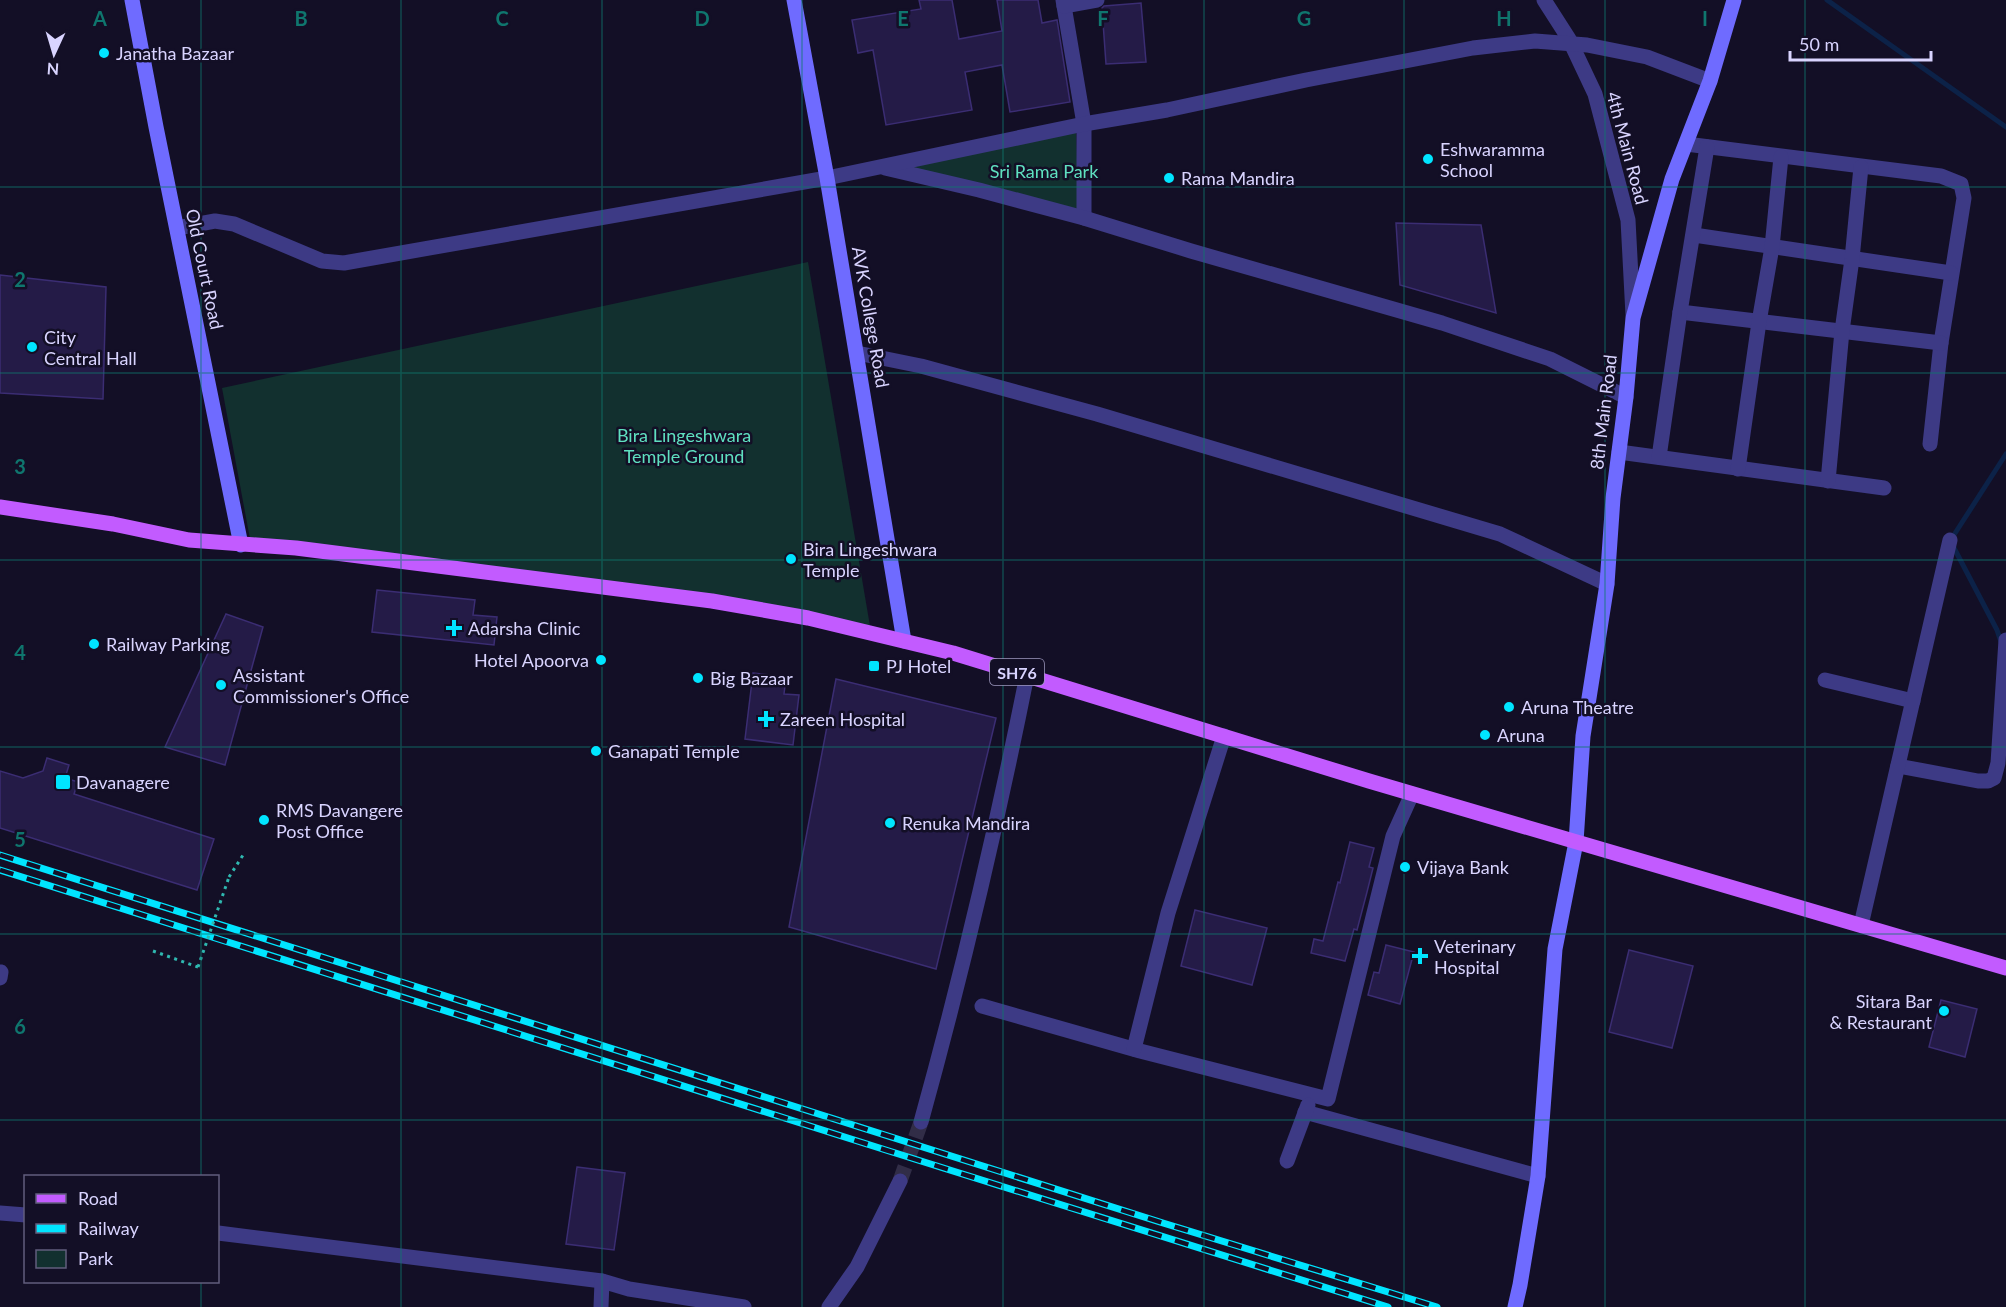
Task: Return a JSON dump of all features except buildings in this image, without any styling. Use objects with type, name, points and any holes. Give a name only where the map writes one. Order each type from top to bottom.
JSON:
[{"type":"main road","name":"SH76","points":[[0,507],[113,524],[189,540],[296,548],[712,600],[808,618],[953,653],[1412,794],[2006,968]]},
{"type":"street","name":"Old Court Road","points":[[132,0],[241,545]]},
{"type":"street","name":"AVK College Road","points":[[794,0],[827,177],[904,641]]},
{"type":"street","points":[[1084,218],[1084,124],[1063,3],[1097,0]]},
{"type":"street","name":"4th Main Road","points":[[1544,0],[1571,44],[1595,94],[1628,220],[1633,318]]},
{"type":"street","name":"8th Main Road","points":[[1515,1307],[1538,1176],[1554,949],[1576,842],[1583,736],[1607,585],[1613,498],[1633,318],[1672,179],[1710,81],[1734,0]]},
{"type":"street","points":[[177,228],[215,221],[234,224],[322,261],[344,262],[827,177],[1084,124],[1167,110],[1306,80],[1473,48],[1535,41],[1587,45],[1647,57],[1710,81]]},
{"type":"street","points":[[1686,144],[1941,176],[1960,184],[1964,198],[1941,343],[1930,444]]},
{"type":"street","points":[[1659,458],[1707,147]]},
{"type":"street","points":[[1738,469],[1772,247],[1781,157]]},
{"type":"street","points":[[1828,481],[1842,332],[1862,166]]},
{"type":"street","points":[[879,167],[979,190],[1084,218],[1191,251],[1442,322],[1550,359],[1626,396]]},
{"type":"street","points":[[1694,235],[1951,273]]},
{"type":"street","points":[[1680,312],[1941,343]]},
{"type":"street","points":[[857,353],[921,366],[1086,411],[1500,534],[1607,585]]},
{"type":"street","points":[[1619,452],[1884,489]]},
{"type":"street","points":[[1861,925],[1950,540]]},
{"type":"street","points":[[1898,766],[1978,781],[1988,781],[1994,777],[1998,762],[2006,640]]},
{"type":"street","points":[[921,1122],[953,1006],[1027,675]]},
{"type":"street","points":[[1825,680],[1913,701]]},
{"type":"street","points":[[1134,1049],[1168,913],[1224,736]]},
{"type":"street","points":[[982,1006],[1134,1049],[1329,1099],[1392,836],[1412,794]]},
{"type":"street","points":[[1287,1161],[1311,1095]]},
{"type":"street","points":[[1305,1112],[1538,1176]]},
{"type":"street","points":[[829,1307],[857,1267],[900,1181]]},
{"type":"street","points":[[0,1213],[24,1215]]},
{"type":"street","points":[[219,1233],[602,1281],[629,1289],[744,1307]]},
{"type":"street","points":[[601,1307],[602,1281]]},
{"type":"path","points":[[153,951],[198,967],[229,877],[245,852]]},
{"type":"green space","name":"Sri Rama Park","points":[[1076,132],[1079,214],[902,168]]},
{"type":"green space","name":"Bira Lingeshwara Temple Ground","points":[[808,262],[870,626],[250,539],[222,388]]},
{"type":"waterway","points":[[1827,0],[2006,127]]},
{"type":"waterway","points":[[1952,538],[2006,454]]},
{"type":"waterway","points":[[1953,546],[2001,642]]},
{"type":"tunnel","points":[[900,1181],[921,1122]]},
{"type":"railway","points":[[0,855],[1163,1223],[1437,1307]]},
{"type":"railway","points":[[0,870],[1388,1307]]},
{"type":"place","name":"Janatha Bazaar","points":[[104,53]]},
{"type":"place","name":"Eshwaramma School","points":[[1428,159]]},
{"type":"place","name":"Rama Mandira","points":[[1169,178]]},
{"type":"place","name":"City Central Hall","points":[[32,347]]},
{"type":"place","name":"Bira Lingeshwara Temple","points":[[791,559]]},
{"type":"place","name":"Adarsha Clinic","points":[[454,628]]},
{"type":"place","name":"Railway Parking","points":[[94,644]]},
{"type":"place","name":"Hotel Apoorva","points":[[601,660]]},
{"type":"place","name":"PJ Hotel","points":[[874,666]]},
{"type":"place","name":"Big Bazaar","points":[[698,678]]},
{"type":"place","name":"Assistant Commissioner's Office","points":[[221,685]]},
{"type":"place","name":"Aruna Theatre","points":[[1509,707]]},
{"type":"place","name":"Zareen Hospital","points":[[766,719]]},
{"type":"place","name":"Aruna","points":[[1485,735]]},
{"type":"place","name":"Ganapati Temple","points":[[596,751]]},
{"type":"place","name":"Davanagere","points":[[63,782]]},
{"type":"place","name":"RMS Davangere Post Office","points":[[264,820]]},
{"type":"place","name":"Renuka Mandira","points":[[890,823]]},
{"type":"place","name":"Vijaya Bank","points":[[1405,867]]},
{"type":"place","name":"Veterinary Hospital","points":[[1420,956]]},
{"type":"place","name":"Sitara Bar & Restaurant","points":[[1944,1011]]}]
